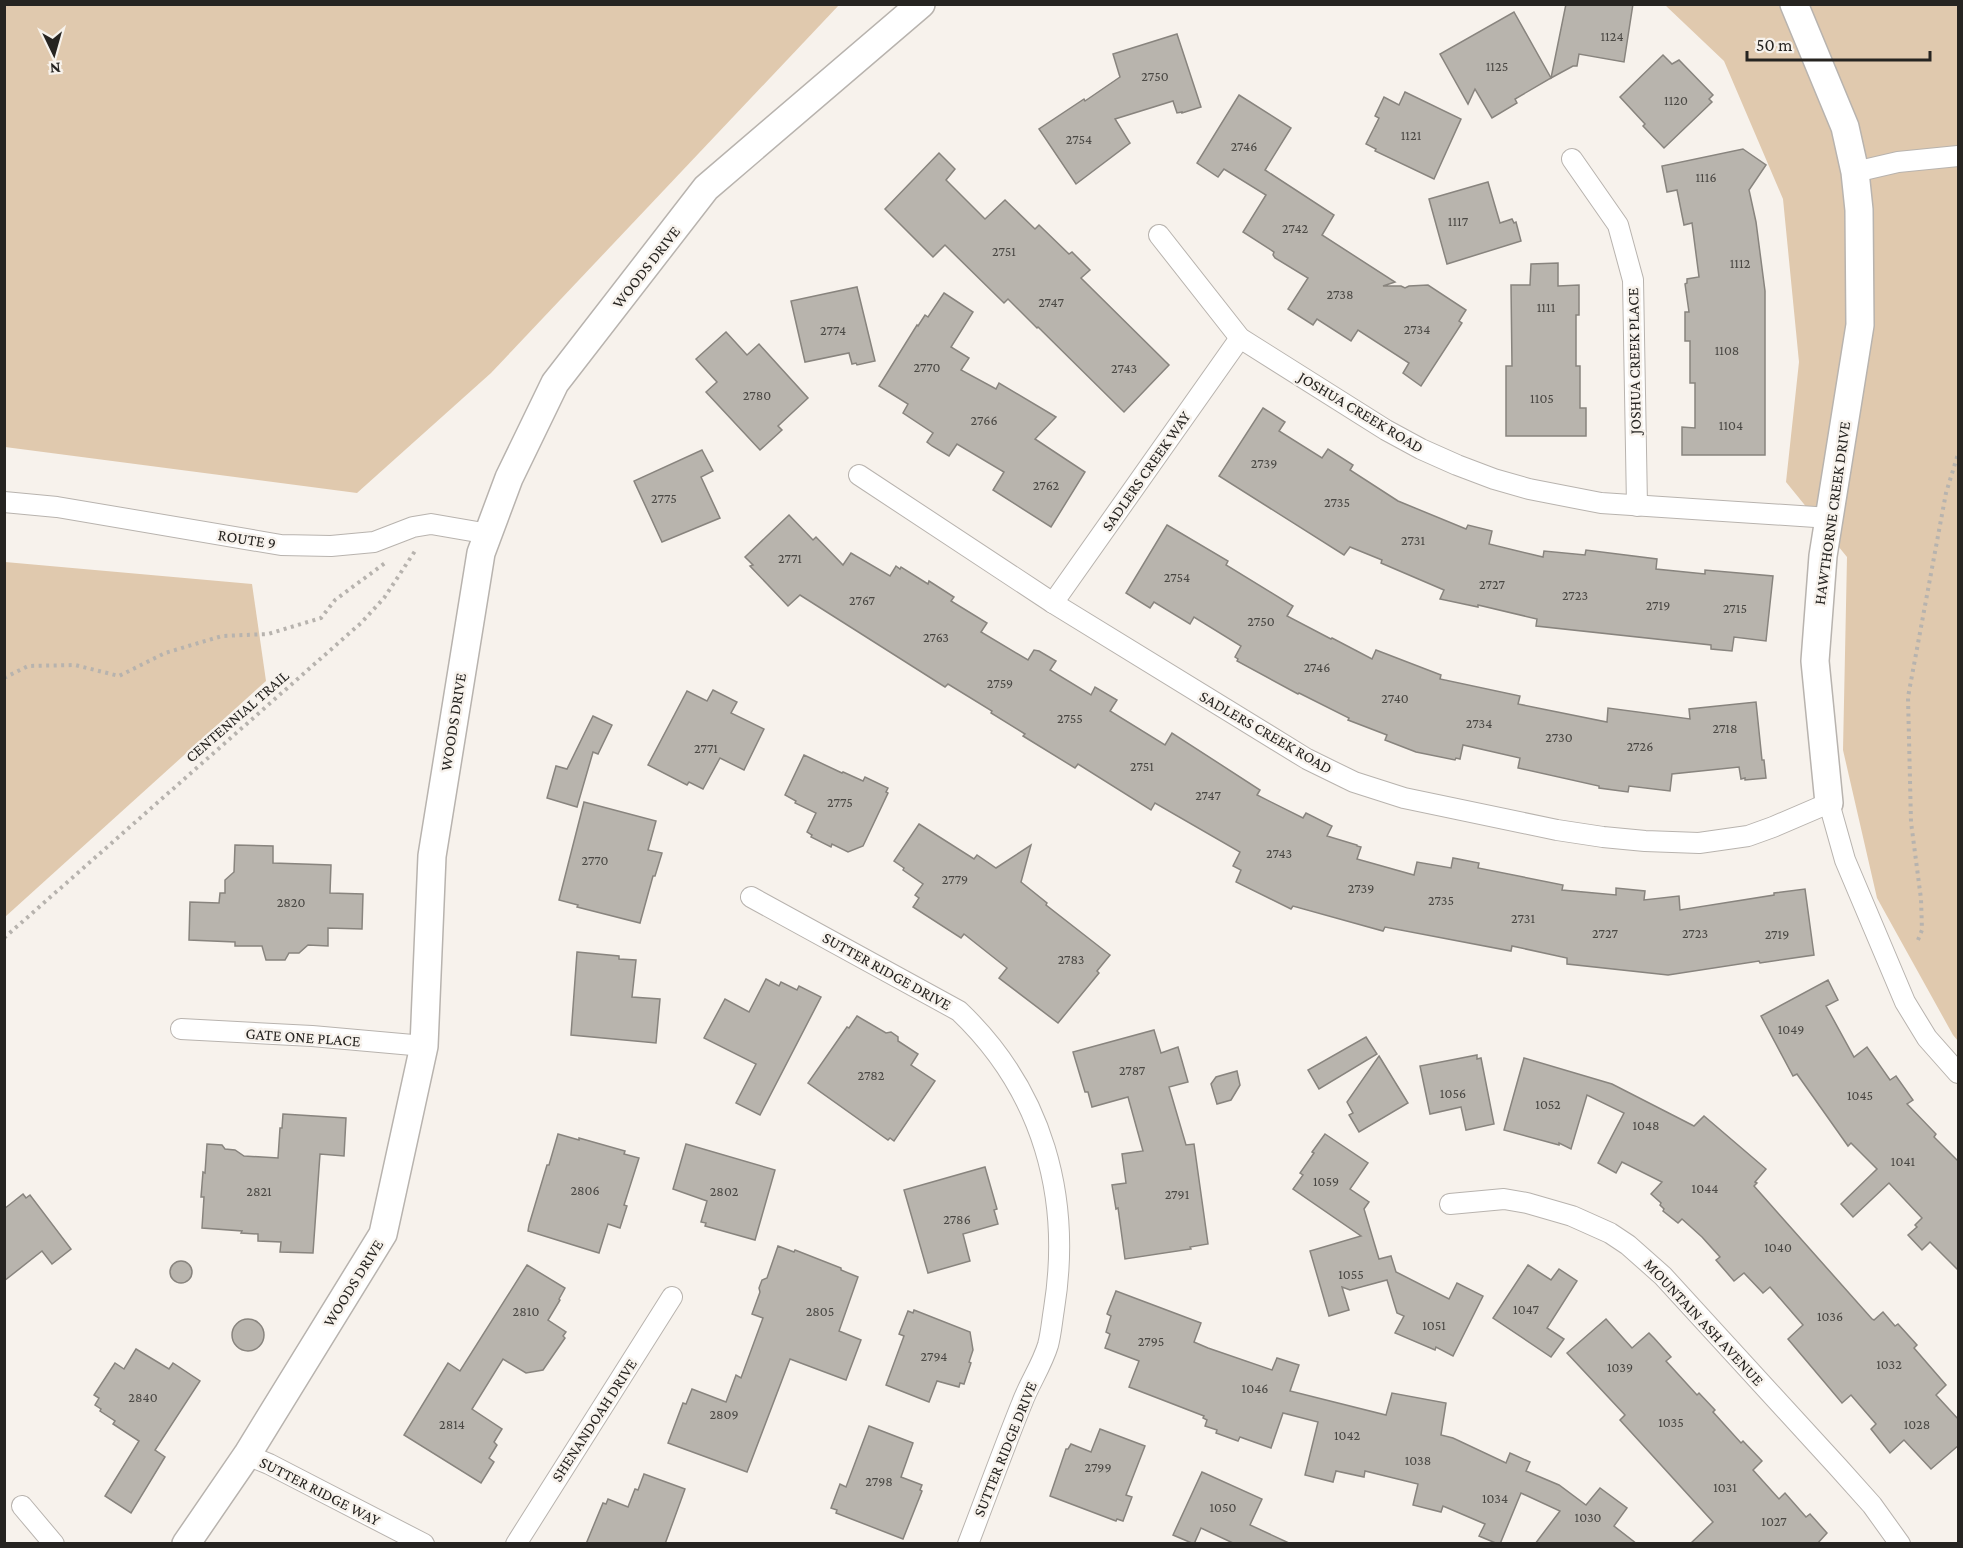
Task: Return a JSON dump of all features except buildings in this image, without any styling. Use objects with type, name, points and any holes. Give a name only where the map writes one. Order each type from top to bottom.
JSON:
[{"type":"street","name":"WOODS DRIVE","points":[[186,1544],[247,1455],[383,1234],[424,1046],[432,856],[481,553],[509,478],[555,383],[706,188],[921,4]]},
{"type":"street","name":"HAWTHORNE CREEK DRIVE","points":[[1794,4],[1845,127],[1855,172],[1859,210],[1860,325],[1823,556],[1815,661],[1829,803],[1845,860],[1905,1002],[1927,1038],[1959,1073]]},
{"type":"street","points":[[1855,172],[1898,162],[1959,156]]},
{"type":"street","name":"JOSHUA CREEK PLACE","points":[[1572,159],[1618,225],[1633,280],[1637,506]]},
{"type":"street","name":"JOSHUA CREEK ROAD","points":[[1159,235],[1240,338],[1386,430],[1457,465],[1494,479],[1565,497],[1637,506],[1830,518]]},
{"type":"street","name":"SADLERS CREEK WAY","points":[[1053,603],[1240,338]]},
{"type":"street","name":"SADLERS CREEK ROAD","points":[[859,475],[1053,603],[1307,759],[1354,782],[1404,798],[1557,830],[1603,837],[1699,843],[1748,836],[1773,828],[1829,803]]},
{"type":"street","name":"ROUTE 9","points":[[4,502],[57,507],[281,545],[331,546],[375,542],[413,527],[431,524],[489,534]]},
{"type":"street","name":"SUTTER RIDGE DRIVE","points":[[751,897],[959,1011],[976,1027],[1015,1081],[1043,1141],[1055,1183],[1060,1250],[1059,1279],[1047,1347],[1022,1401],[968,1544]]},
{"type":"street","name":"GATE ONE PLACE","points":[[181,1029],[312,1036],[424,1046]]},
{"type":"street","name":"MOUNTAIN ASH AVENUE","points":[[1450,1204],[1504,1199],[1527,1203],[1572,1216],[1610,1233],[1628,1245],[1663,1276],[1838,1467],[1872,1505],[1900,1544]]},
{"type":"street","name":"SHENANDOAH DRIVE","points":[[516,1544],[672,1297]]},
{"type":"street","name":"SUTTER RIDGE WAY","points":[[247,1455],[269,1464],[424,1544]]},
{"type":"street","points":[[22,1506],[54,1544]]},
{"type":"path","points":[[1918,940],[1922,930],[1921,899],[1911,822],[1908,697],[1946,493],[1959,454]]},
{"type":"path","name":"CENTENNIAL TRAIL","points":[[4,938],[361,622],[384,598],[420,545]]},
{"type":"path","points":[[4,678],[28,666],[75,665],[119,676],[165,653],[222,636],[268,634],[321,618],[335,600],[388,561]]},
{"type":"shaded area","points":[[5,4],[839,5],[491,373],[357,493],[5,447]]},
{"type":"shaded area","points":[[1665,5],[1958,5],[1958,1041],[1877,898],[1843,750],[1847,557],[1786,482],[1799,362],[1783,199],[1724,61]]},
{"type":"shaded area","points":[[5,562],[252,584],[266,681],[5,917]]}]
